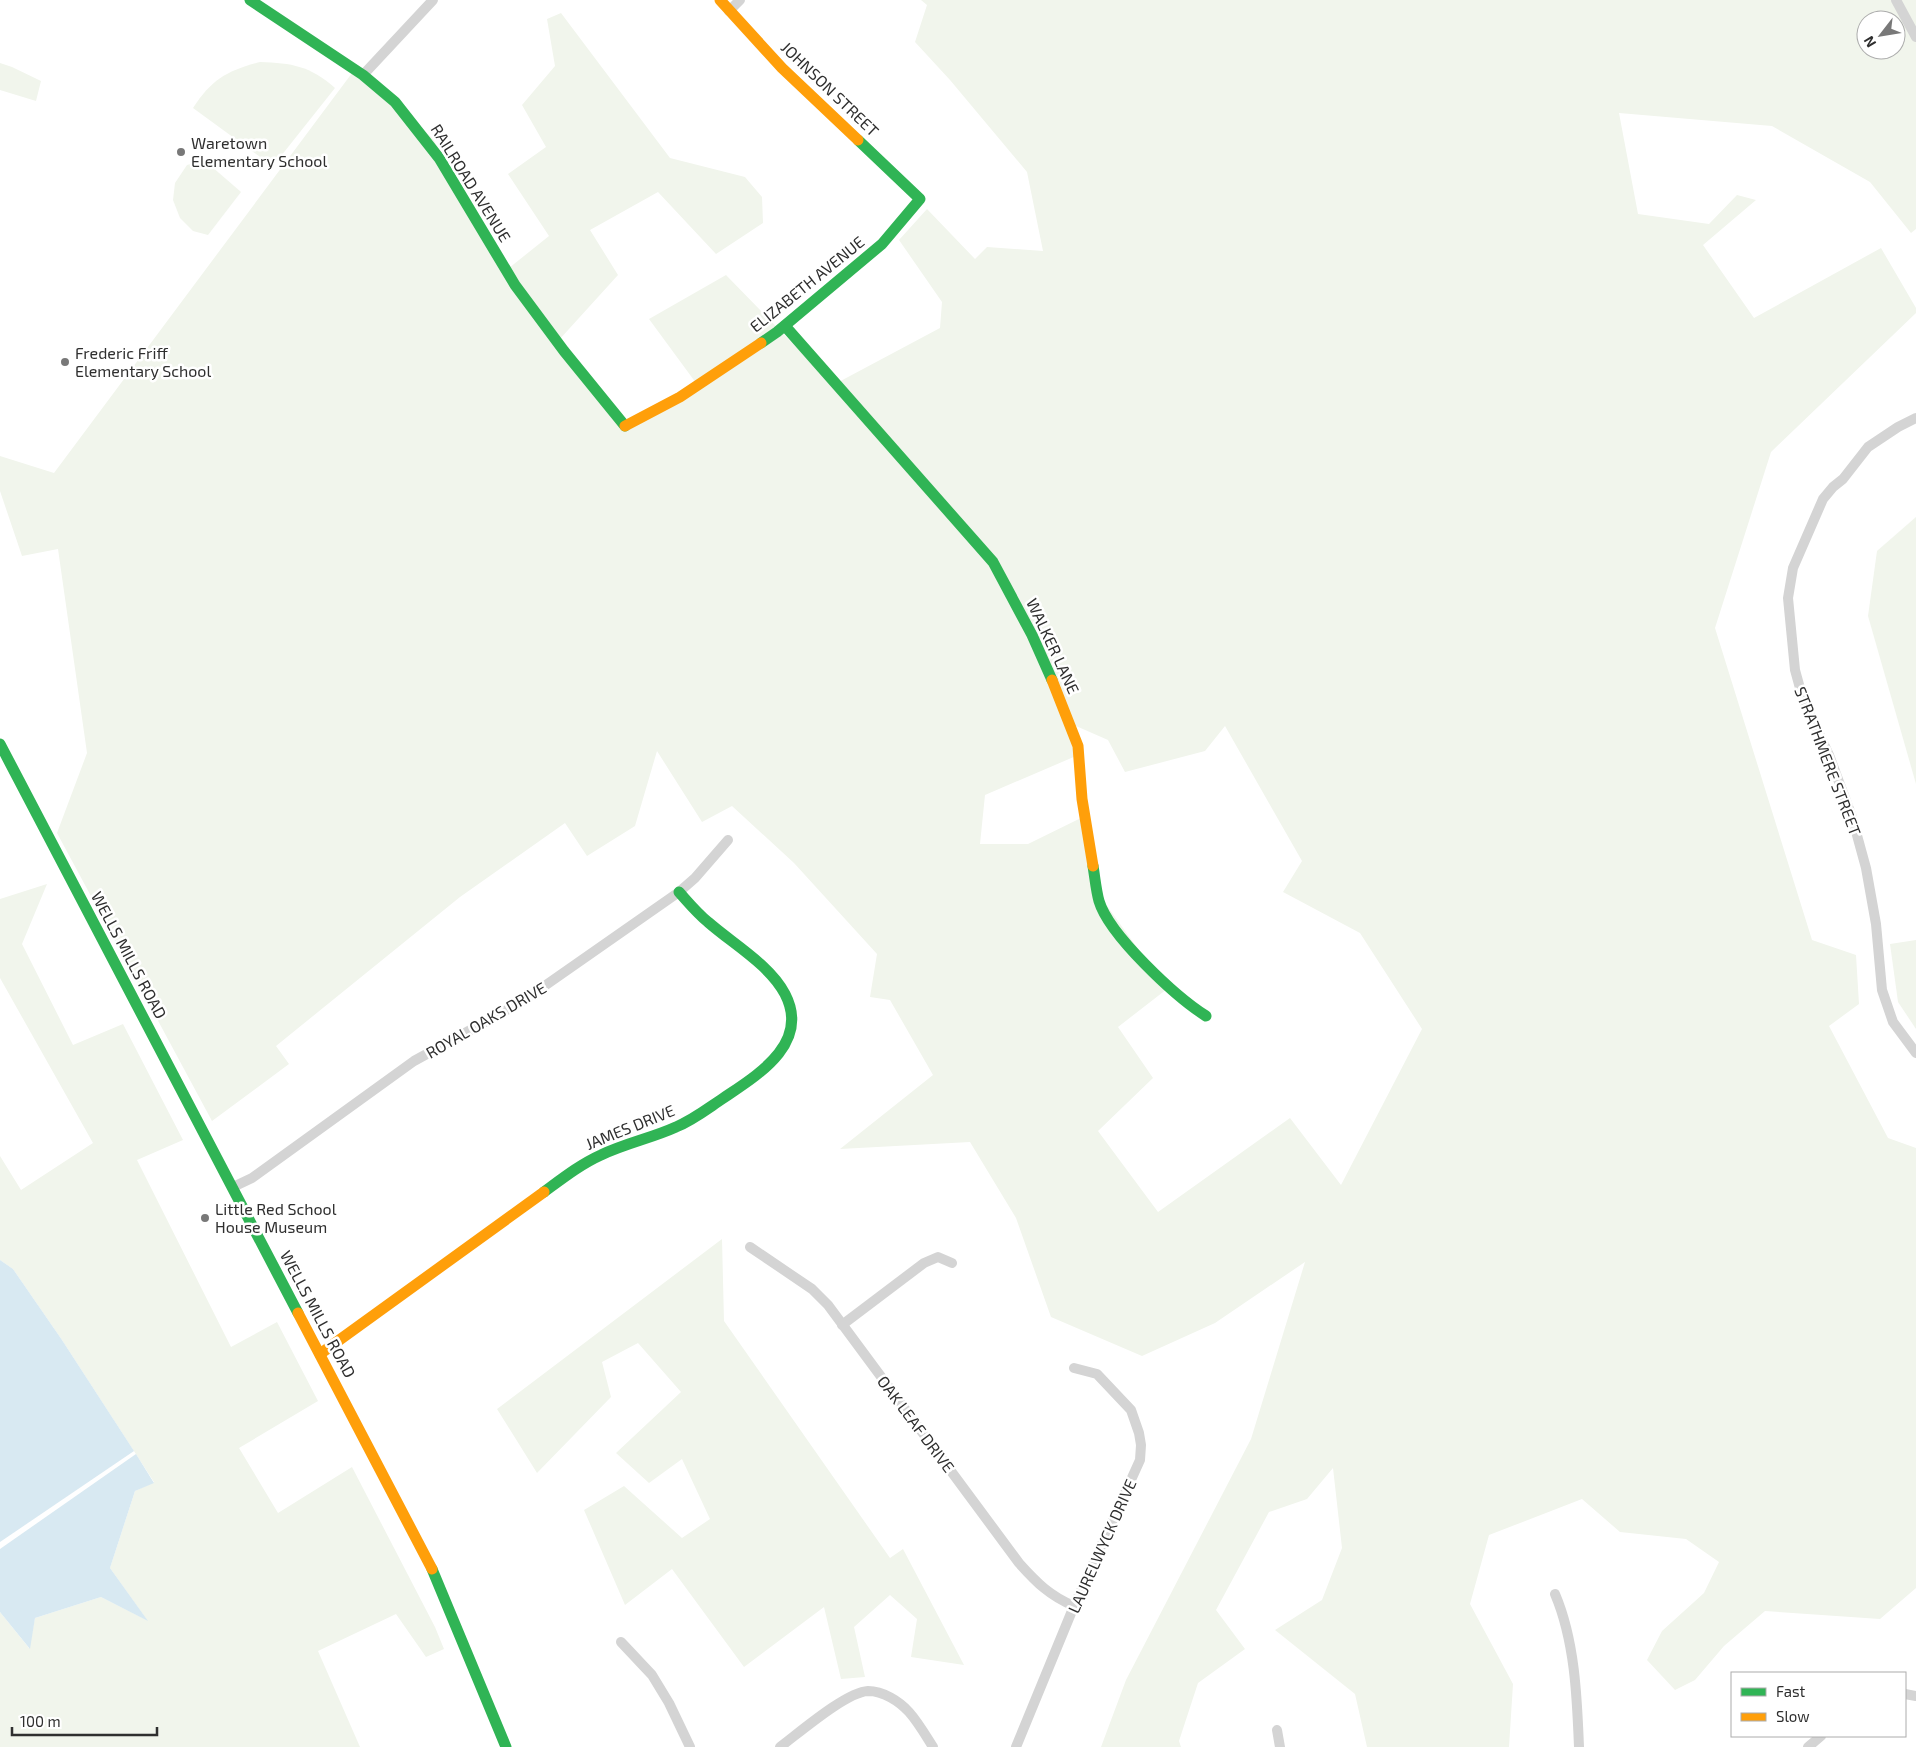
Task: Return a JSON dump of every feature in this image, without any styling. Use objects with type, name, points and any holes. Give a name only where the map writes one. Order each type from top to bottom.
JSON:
[{"type":"street","name":"RAILROAD AVENUE","points":[[250,0],[363,75],[395,102],[434,151],[515,285],[564,351],[624,426]]},
{"type":"street","points":[[363,75],[433,0]]},
{"type":"street","name":"JOHNSON STREET","points":[[720,0],[782,68],[920,198]]},
{"type":"street","points":[[729,11],[740,0]]},
{"type":"street","points":[[1896,0],[1916,37]]},
{"type":"street","name":"ELIZABETH AVENUE","points":[[624,426],[680,396],[785,326],[882,244],[920,198]]},
{"type":"street","name":"WALKER LANE","points":[[785,326],[993,562],[1032,635],[1068,716],[1078,746],[1082,799],[1099,902],[1114,929],[1162,982],[1188,1005],[1206,1016]]},
{"type":"street","name":"STRATHMERE STREET","points":[[1916,418],[1898,427],[1868,447],[1843,479],[1823,499],[1793,568],[1788,598],[1795,670],[1803,699],[1829,755],[1852,817],[1866,868],[1876,924],[1882,990],[1893,1022],[1916,1053]]},
{"type":"street","name":"WELLS MILLS ROAD","points":[[0,744],[436,1576],[506,1747]]},
{"type":"street","name":"ROYAL OAKS DRIVE","points":[[233,1187],[260,1173],[414,1061],[523,1001],[680,892],[695,878],[728,840]]},
{"type":"street","name":"JAMES DRIVE","points":[[320,1354],[582,1165],[603,1153],[677,1127],[754,1079],[773,1063],[786,1045],[791,1026],[791,1012],[780,985],[770,974],[706,920],[680,892]]},
{"type":"street","name":"OAK LEAF DRIVE","points":[[750,1247],[812,1289],[824,1301],[1019,1563],[1040,1586],[1060,1600],[1074,1606]]},
{"type":"street","points":[[842,1325],[924,1263],[938,1257],[952,1263]]},
{"type":"street","name":"LAURELWYCK DRIVE","points":[[1016,1747],[1074,1606],[1140,1460],[1141,1445],[1136,1421],[1123,1401],[1097,1374],[1074,1368]]},
{"type":"street","points":[[1555,1594],[1568,1638],[1577,1708],[1579,1747]]},
{"type":"street","points":[[621,1642],[652,1675],[669,1703],[690,1747]]},
{"type":"street","points":[[780,1747],[844,1700],[868,1691],[883,1694],[909,1712],[933,1747]]},
{"type":"street","points":[[1277,1730],[1280,1747]]},
{"type":"street","points":[[1808,1747],[1819,1737]]},
{"type":"shaded area","points":[[921,0],[1916,0],[1916,229],[1911,233],[1870,182],[1772,126],[1619,113],[1638,214],[1709,224],[1737,195],[1756,200],[1703,245],[1754,318],[1881,248],[1916,308],[1916,313],[1771,452],[1715,628],[1812,940],[1856,955],[1859,1004],[1829,1026],[1888,1138],[1916,1148],[1916,1588],[1880,1619],[1765,1611],[1724,1646],[1695,1680],[1675,1690],[1647,1660],[1662,1631],[1704,1593],[1719,1562],[1686,1539],[1620,1532],[1582,1499],[1489,1535],[1470,1604],[1513,1684],[1509,1747],[1367,1747],[1355,1694],[1275,1630],[1322,1600],[1342,1548],[1333,1468],[1307,1499],[1269,1512],[1216,1610],[1245,1649],[1198,1683],[1179,1741],[1181,1747],[1101,1747],[1126,1680],[1251,1439],[1305,1262],[1215,1323],[1142,1356],[1051,1317],[1016,1218],[970,1142],[840,1149],[933,1075],[890,1000],[870,997],[877,954],[794,863],[732,806],[702,822],[657,751],[635,826],[587,856],[565,823],[460,897],[276,1046],[289,1064],[212,1121],[57,833],[87,753],[58,549],[22,556],[0,491],[0,456],[54,473],[358,65],[433,139],[509,268],[549,236],[508,174],[546,147],[522,105],[555,66],[547,19],[561,13],[670,158],[745,177],[762,197],[763,223],[716,254],[658,192],[590,230],[618,275],[559,340],[625,427],[696,383],[649,319],[726,275],[833,385],[940,328],[942,302],[899,240],[927,209],[975,259],[987,247],[1043,251],[1027,172],[950,80],[915,42],[927,5]],"holes":[[[1076,726],[1108,740],[1125,772],[1205,751],[1225,726],[1302,861],[1283,892],[1360,933],[1422,1029],[1341,1185],[1290,1118],[1158,1212],[1098,1131],[1153,1078],[1118,1027],[1167,989],[1102,899],[1083,817],[1028,844],[980,844],[985,795],[1076,756]]]},
{"type":"shaded area","points":[[260,62],[282,63],[309,70],[335,88],[281,156],[263,159],[193,108],[207,90],[221,78],[238,69]]},
{"type":"shaded area","points":[[0,63],[41,81],[36,101],[0,90]]},
{"type":"shaded area","points":[[204,160],[241,192],[208,235],[193,231],[180,218],[173,200],[175,183],[187,165]]},
{"type":"shaded area","points":[[1916,517],[1916,784],[1868,616],[1877,551]]},
{"type":"shaded area","points":[[47,884],[22,944],[73,1045],[123,1024],[183,1140],[137,1160],[231,1347],[277,1322],[318,1401],[239,1448],[278,1513],[352,1467],[435,1627],[444,1649],[426,1657],[396,1614],[318,1651],[360,1747],[0,1747],[0,1612],[29,1648],[35,1618],[101,1597],[147,1620],[110,1568],[135,1491],[154,1482],[62,1340],[13,1269],[0,1260],[0,1156],[21,1190],[93,1143],[0,978],[0,899]]},
{"type":"shaded area","points":[[1916,940],[1916,1029],[1898,1002],[1890,944]]},
{"type":"shaded area","points":[[722,1239],[724,1321],[890,1558],[903,1549],[964,1665],[911,1657],[917,1619],[890,1595],[854,1627],[865,1677],[841,1679],[824,1607],[744,1667],[672,1569],[625,1605],[584,1510],[624,1486],[682,1538],[710,1519],[682,1459],[649,1483],[616,1453],[681,1392],[638,1343],[602,1362],[611,1397],[537,1473],[497,1409]]},
{"type":"shaded area","points":[[0,1260],[13,1269],[134,1451],[0,1542]]},
{"type":"shaded area","points":[[136,1454],[154,1483],[135,1491],[110,1568],[148,1621],[101,1597],[35,1618],[30,1649],[0,1612],[0,1549]]},
{"type":"traffic: fast","points":[[250,0],[363,75],[395,102],[439,158],[515,285],[564,351],[625,426]]},
{"type":"traffic: fast","points":[[761,343],[777,332],[882,244],[920,199],[858,140]]},
{"type":"traffic: fast","points":[[785,326],[993,562],[1032,635],[1052,680]]},
{"type":"traffic: fast","points":[[0,744],[298,1313]]},
{"type":"traffic: fast","points":[[1093,866],[1099,901],[1105,915],[1116,931],[1145,964],[1178,995],[1206,1016]]},
{"type":"traffic: fast","points":[[544,1192],[572,1172],[610,1151],[667,1131],[694,1118],[764,1069],[776,1057],[785,1043],[791,1028],[791,1012],[785,994],[778,983],[761,964],[704,919],[679,892]]},
{"type":"traffic: fast","points":[[432,1569],[506,1747]]},
{"type":"traffic: slow","points":[[720,0],[782,68],[858,140]]},
{"type":"traffic: slow","points":[[625,426],[680,397],[761,343]]},
{"type":"traffic: slow","points":[[1052,680],[1078,746],[1082,799],[1093,866]]},
{"type":"traffic: slow","points":[[320,1354],[544,1192]]},
{"type":"traffic: slow","points":[[298,1313],[432,1569]]},
{"type":"place","name":"Waretown Elementary School","points":[[181,152]]},
{"type":"place","name":"Frederic Friff Elementary School","points":[[65,362]]},
{"type":"place","name":"Little Red School House Museum","points":[[205,1218]]}]
